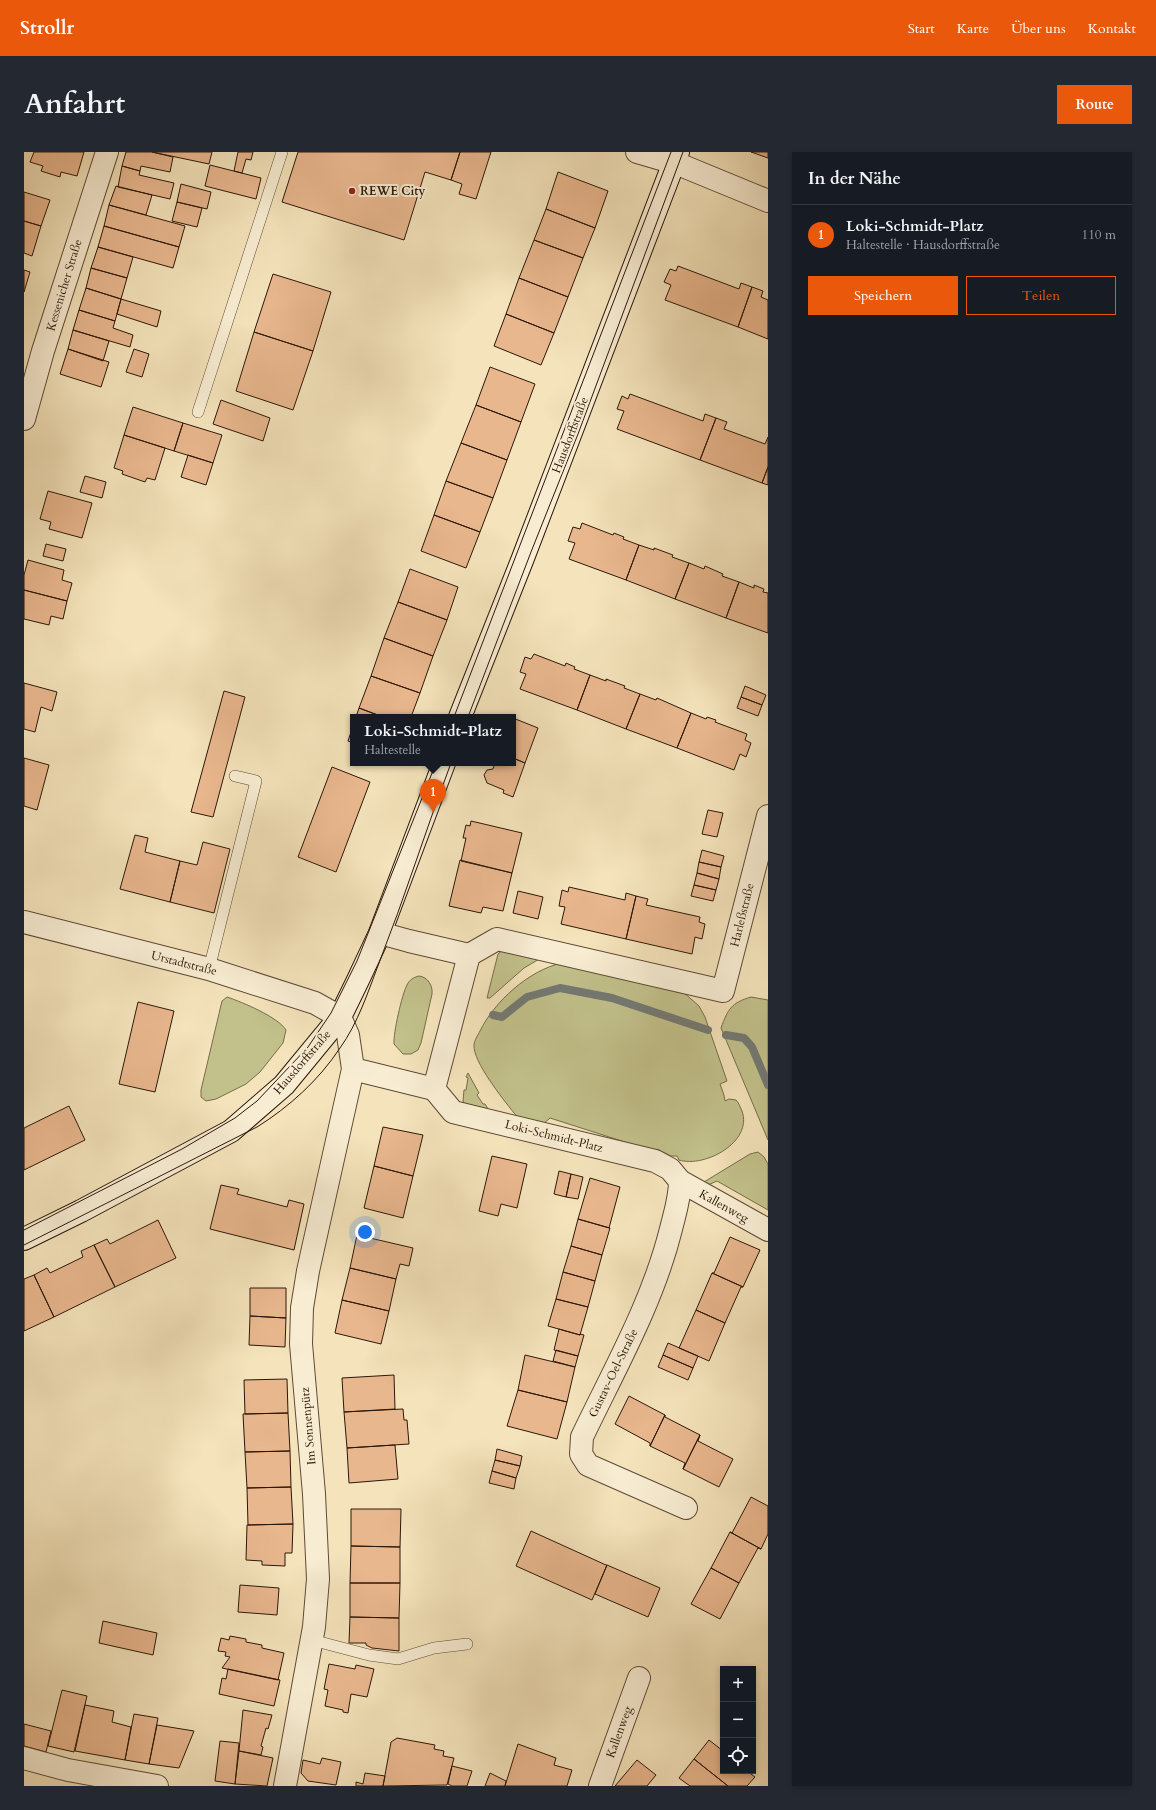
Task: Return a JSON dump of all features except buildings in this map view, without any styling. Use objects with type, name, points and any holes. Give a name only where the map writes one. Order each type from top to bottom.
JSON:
[{"type":"street","name":"Kessenicher Straße","points":[[24,418],[43,351],[107,152]]},
{"type":"street","points":[[638,152],[676,158],[768,201]]},
{"type":"street","name":"Hausdorffstraße","points":[[461,714],[526,551],[676,158]]},
{"type":"street","name":"Hausdorffstraße","points":[[24,1239],[81,1211],[231,1131],[284,1085],[340,1017],[380,933],[443,766]]},
{"type":"street","name":"Harleßstraße","points":[[469,955],[496,939],[723,991],[768,816]]},
{"type":"street","name":"Urstadtstraße","points":[[24,922],[209,969],[301,997],[340,1017]]},
{"type":"street","points":[[340,1017],[348,1035],[353,1069],[434,1089],[469,955],[380,933]]},
{"type":"street","name":"Im Sonnenpütz","points":[[285,1786],[312,1640],[318,1579],[318,1552],[301,1344],[302,1308],[308,1271],[353,1069]]},
{"type":"street","name":"Loki-Schmidt-Platz","points":[[434,1089],[453,1112],[655,1161],[670,1169],[679,1180]]},
{"type":"street","name":"Kallenweg","points":[[679,1180],[768,1230]]},
{"type":"street","name":"Gustav-Oel-Straße","points":[[679,1180],[679,1199],[657,1276],[644,1307],[582,1437],[581,1454],[588,1465],[686,1508]]},
{"type":"street","name":"Kallenweg","points":[[600,1786],[639,1678]]},
{"type":"street","points":[[24,1758],[68,1770],[157,1786]]},
{"type":"lane","points":[[198,412],[282,152]]},
{"type":"lane","points":[[209,969],[256,781],[235,776]]},
{"type":"lane","points":[[312,1640],[369,1655],[398,1659],[434,1648],[467,1644]]},
{"type":"shaded area","points":[[504,949],[541,958],[524,968],[490,998],[487,998],[498,954]]},
{"type":"shaded area","points":[[562,963],[682,991],[699,1006],[705,1017],[727,1081],[720,1084],[725,1101],[729,1099],[736,1100],[742,1111],[744,1122],[740,1133],[734,1142],[713,1156],[701,1160],[679,1160],[677,1156],[671,1156],[657,1149],[656,1152],[550,1118],[542,1125],[518,1117],[514,1113],[483,1070],[478,1061],[474,1045],[486,1020],[503,999],[537,972]]},
{"type":"shaded area","points":[[419,976],[425,978],[429,982],[432,988],[432,994],[421,1043],[418,1050],[411,1054],[403,1054],[394,1044],[396,1023],[407,985],[412,979]]},
{"type":"shaded area","points":[[227,997],[268,1015],[282,1025],[286,1030],[283,1043],[260,1072],[246,1084],[216,1099],[206,1101],[201,1097],[201,1090],[222,1001]]},
{"type":"shaded area","points":[[751,997],[768,1000],[768,1140],[721,1028],[728,1011],[735,1004]]},
{"type":"shaded area","points":[[468,1073],[479,1093],[477,1095],[490,1112],[465,1105],[463,1101],[464,1090],[466,1090],[468,1078],[466,1077]]},
{"type":"shaded area","points":[[758,1152],[764,1157],[768,1164],[768,1210],[717,1181],[708,1185],[704,1182],[750,1154]]},
{"type":"waterway","points":[[493,1015],[502,1017],[527,997],[560,988],[612,998],[708,1030]]},
{"type":"waterway","points":[[726,1035],[744,1038],[752,1047],[768,1085]]},
{"type":"tram line","points":[[455,714],[671,152]]},
{"type":"tram line","points":[[469,714],[578,434],[683,152]]},
{"type":"tram line","points":[[24,1230],[182,1149],[235,1118],[257,1101],[308,1047],[331,1013],[357,961],[435,766]]},
{"type":"tram line","points":[[24,1245],[257,1127],[292,1102],[323,1071],[346,1038],[362,1007],[398,913],[450,766]]},
{"type":"place","name":"REWE City","points":[[352,191]]},
{"type":"place","name":"Loki-Schmidt-Platz","points":[[433,812]]}]
